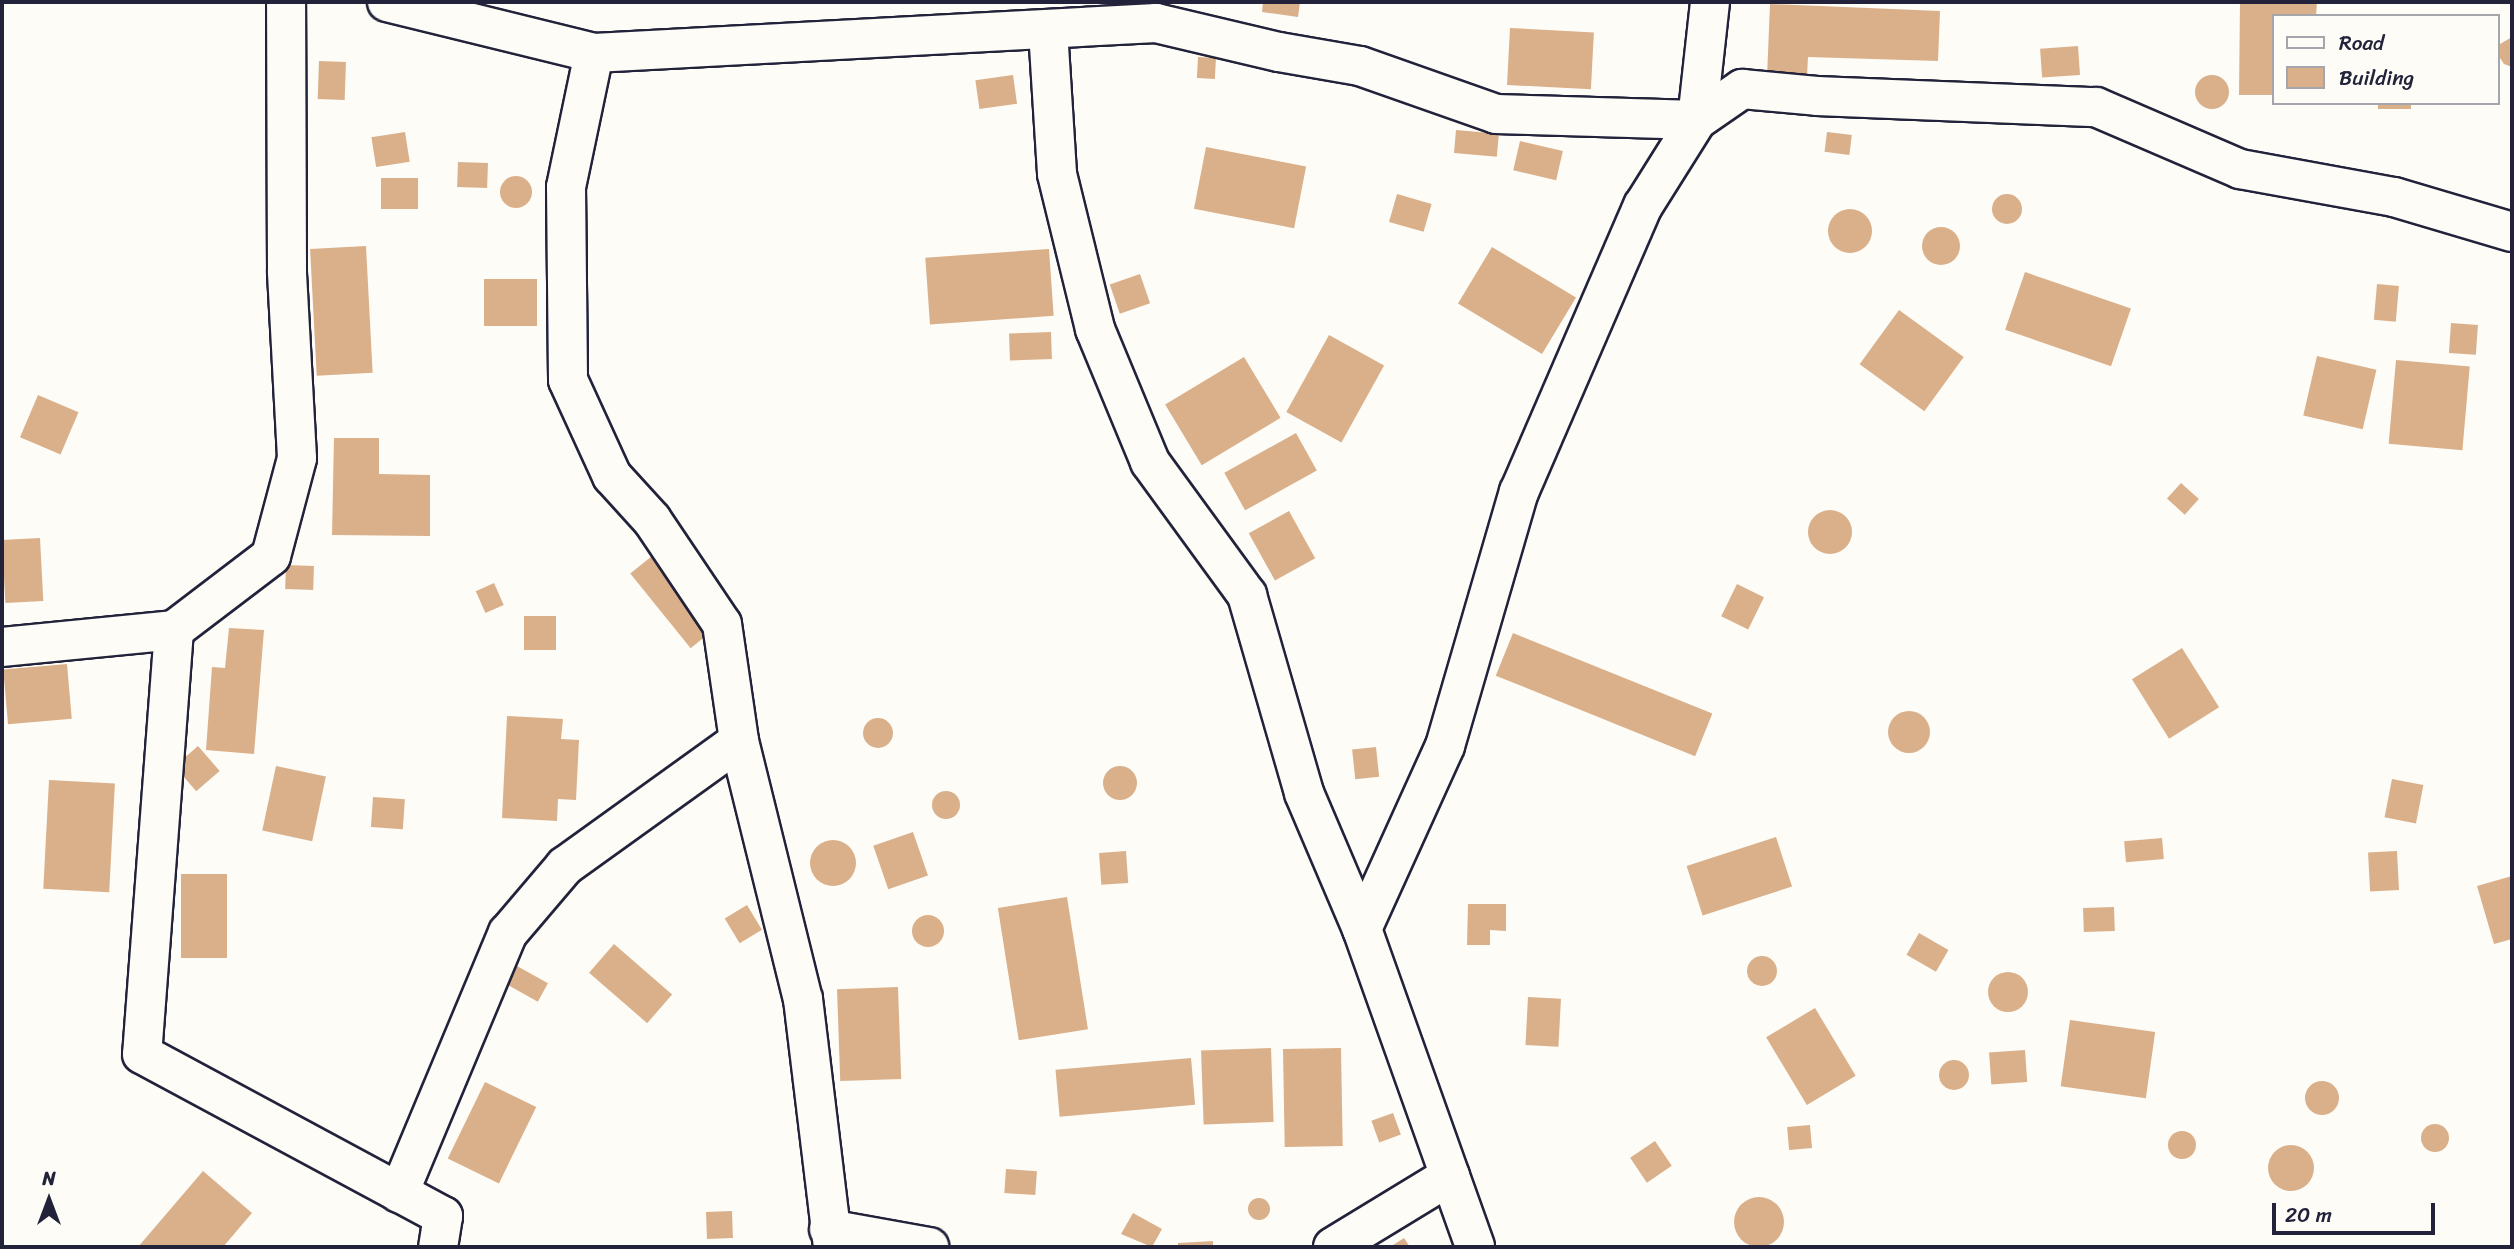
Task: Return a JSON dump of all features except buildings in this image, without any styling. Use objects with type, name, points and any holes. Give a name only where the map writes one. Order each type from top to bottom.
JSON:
[{"type":"street","points":[[2,647],[174,631],[271,556],[297,458],[287,271],[286,2]]},
{"type":"street","points":[[387,2],[594,53],[1156,23],[1279,52],[1360,66],[1496,114],[1696,120]]},
{"type":"street","points":[[1696,120],[1710,2]]},
{"type":"street","points":[[1048,30],[1057,174],[1095,329],[1150,462],[1247,595],[1304,793],[1362,929],[1475,1247]]},
{"type":"street","points":[[594,53],[566,187],[568,380],[612,476],[652,520],[722,624],[739,740],[803,999],[831,1238],[929,1247]]},
{"type":"street","points":[[1362,929],[1445,746],[1519,492],[1643,205],[1696,120],[1742,89],[1817,96],[2096,107],[2240,169],[2394,197],[2512,232]]},
{"type":"street","points":[[174,631],[142,1054],[443,1216],[438,1247]]},
{"type":"street","points":[[399,1193],[508,933],[565,866],[739,740]]},
{"type":"street","points":[[1333,1247],[1450,1176]]}]
